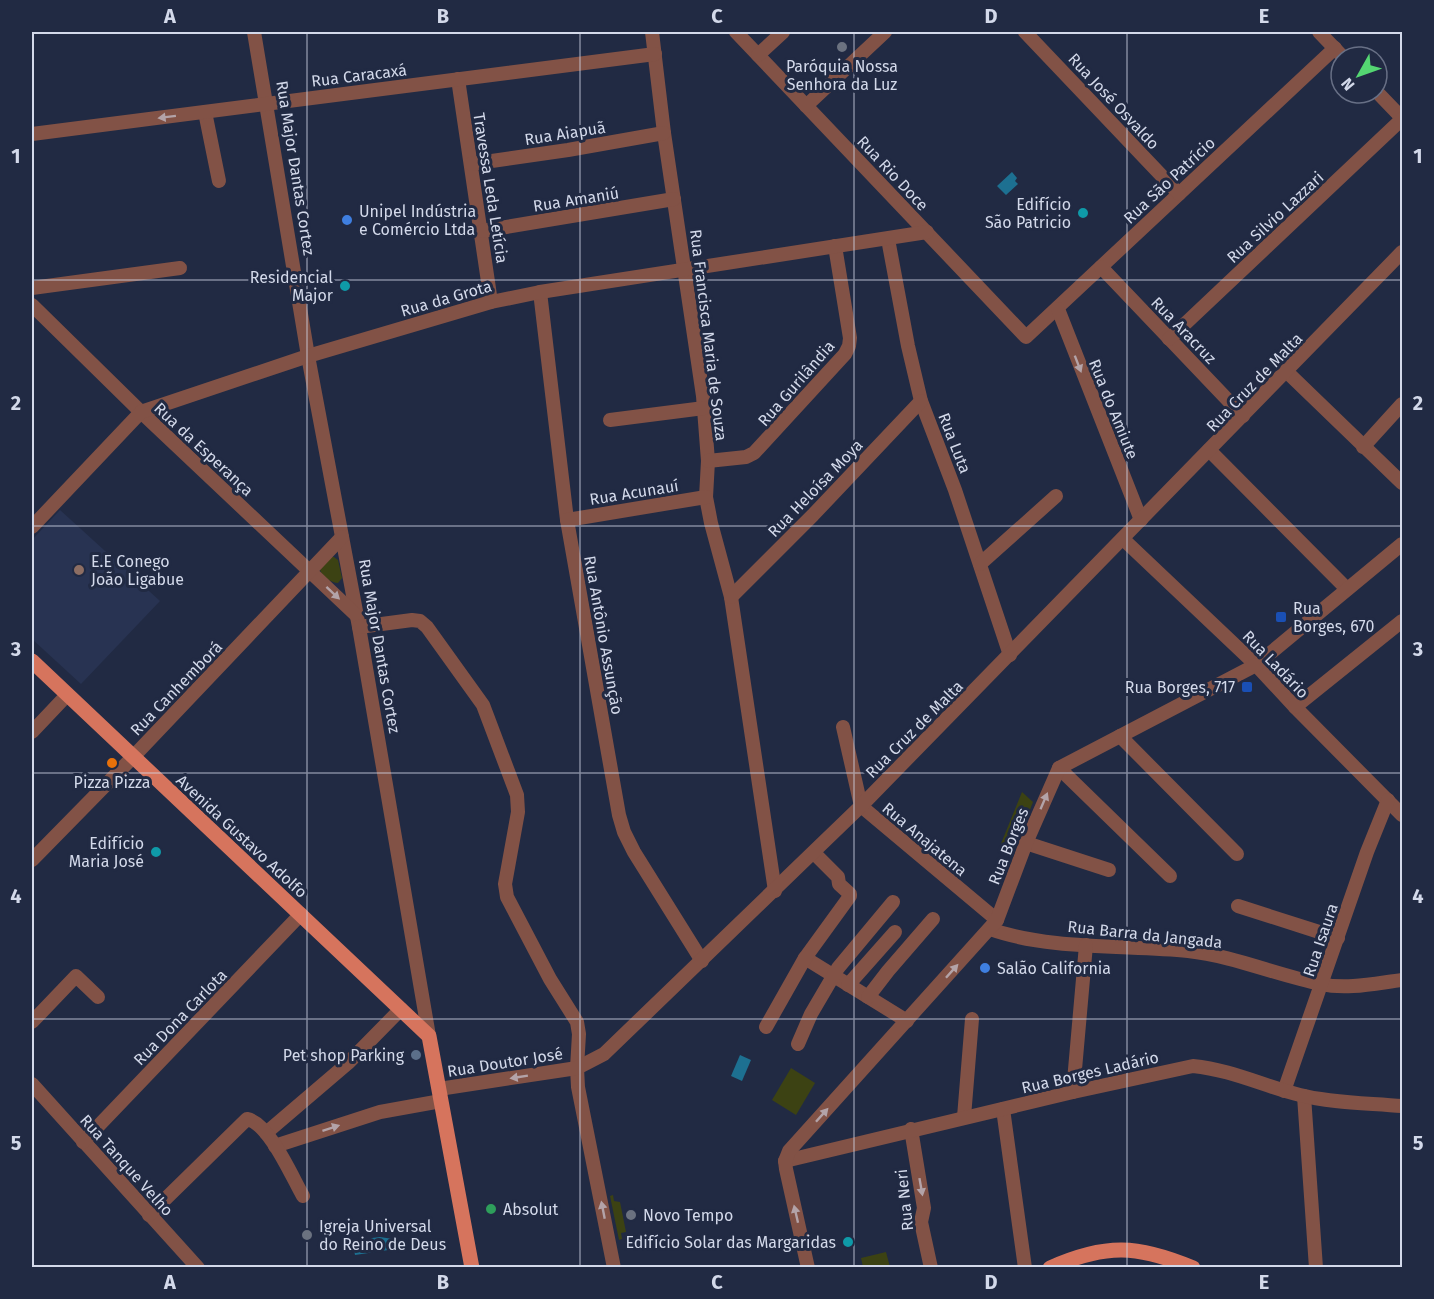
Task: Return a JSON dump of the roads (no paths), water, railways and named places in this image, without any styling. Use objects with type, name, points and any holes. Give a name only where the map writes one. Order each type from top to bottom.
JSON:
[{"type":"main road","name":"Avenida Gustavo Adolfo","points":[[32,661],[132,758],[429,1036]]},
{"type":"main road","name":"Rua Major Dantas Cortez","points":[[429,1036],[472,1268]]},
{"type":"main road","points":[[1050,1268],[1078,1255],[1108,1250],[1134,1250],[1166,1256],[1193,1268]]},
{"type":"street","name":"Rua Major Dantas Cortez","points":[[254,32],[308,356],[358,621],[429,1036]]},
{"type":"street","name":"Rua Francisca Maria de Souza","points":[[652,32],[664,133],[686,269],[704,408],[708,461],[706,497],[731,597],[776,891]]},
{"type":"street","name":"Rua Rio Doce","points":[[736,32],[1026,337]]},
{"type":"street","points":[[758,55],[783,32]]},
{"type":"street","points":[[807,106],[885,32]]},
{"type":"street","name":"Rua José Osvaldo","points":[[1027,32],[1179,194]]},
{"type":"street","points":[[1319,32],[1332,45]]},
{"type":"street","name":"Rua Caracaxá","points":[[32,134],[655,54]]},
{"type":"street","name":"Rua São Patrício","points":[[1026,337],[1179,194],[1329,61]]},
{"type":"street","name":"Travessa Leda Letícia","points":[[458,79],[491,302]]},
{"type":"street","points":[[1389,105],[1402,119]]},
{"type":"street","points":[[205,112],[219,181]]},
{"type":"street","name":"Rua Silvio Lazzari","points":[[1169,339],[1402,119]]},
{"type":"street","name":"Rua Aiapuã","points":[[471,164],[664,133]]},
{"type":"street","name":"Rua Amaniú","points":[[482,231],[674,199]]},
{"type":"street","name":"Rua da Grota","points":[[32,527],[141,412],[308,356],[491,302],[540,292],[927,232]]},
{"type":"street","name":"Rua Luta","points":[[888,238],[908,346],[921,401],[955,490],[1010,655]]},
{"type":"street","name":"Rua Gurilândia","points":[[708,461],[746,457],[754,453],[845,354],[850,338],[835,246]]},
{"type":"street","name":"Rua Cruz de Malta","points":[[577,1068],[604,1054],[776,891],[1010,655],[1402,252]]},
{"type":"street","name":"Rua Aracruz","points":[[1101,267],[1243,416]]},
{"type":"street","points":[[32,288],[180,268]]},
{"type":"street","name":"Rua Antônio Assunção","points":[[540,292],[567,519],[619,815],[634,852],[702,961]]},
{"type":"street","name":"Rua da Esperança","points":[[32,305],[358,621]]},
{"type":"street","name":"Rua do Amiute","points":[[1058,309],[1141,520]]},
{"type":"street","points":[[1287,372],[1402,483]]},
{"type":"street","name":"Rua Heloísa Moya","points":[[731,597],[813,515],[921,401]]},
{"type":"street","points":[[1363,447],[1402,405]]},
{"type":"street","points":[[610,420],[704,408]]},
{"type":"street","points":[[1209,450],[1347,589]]},
{"type":"street","points":[[980,564],[1056,496]]},
{"type":"street","name":"Rua Acunauí","points":[[567,519],[706,497]]},
{"type":"street","name":"Rua Canhemborá","points":[[32,860],[342,537]]},
{"type":"street","name":"Rua Ladário","points":[[1123,539],[1256,665],[1402,815]]},
{"type":"street","points":[[1170,876],[1059,768],[1256,665],[1402,544]]},
{"type":"street","points":[[358,621],[420,621],[447,652],[483,705],[517,795],[518,812],[505,884],[507,897],[550,979],[577,1022],[578,1087],[614,1268]]},
{"type":"street","points":[[1295,707],[1402,621]]},
{"type":"street","points":[[32,732],[67,695]]},
{"type":"street","points":[[843,727],[861,806]]},
{"type":"street","points":[[1120,736],[1236,854]]},
{"type":"street","name":"Rua Borges","points":[[785,1161],[789,1151],[993,924],[1059,768]]},
{"type":"street","name":"Rua Isaura","points":[[1284,1091],[1388,800]]},
{"type":"street","name":"Rua Anajatena","points":[[861,806],[993,924]]},
{"type":"street","points":[[1026,843],[1109,870]]},
{"type":"street","points":[[766,1027],[804,958],[850,896],[838,884],[838,877],[814,853]]},
{"type":"street","points":[[798,1044],[811,1014],[834,976],[893,902]]},
{"type":"street","points":[[1238,906],[1338,938]]},
{"type":"street","name":"Rua Dona Carlota","points":[[83,1142],[301,914]]},
{"type":"street","points":[[868,997],[933,919]]},
{"type":"street","name":"Rua Barra da Jangada","points":[[993,924],[1018,938],[1190,952],[1242,961],[1322,985],[1341,986],[1402,980]]},
{"type":"street","points":[[848,985],[895,932]]},
{"type":"street","points":[[1073,1092],[1086,945]]},
{"type":"street","points":[[804,958],[907,1021]]},
{"type":"street","points":[[32,1022],[74,976],[78,976],[98,997]]},
{"type":"street","points":[[266,1133],[348,1063],[401,1009]]},
{"type":"street","points":[[964,1117],[972,1019]]},
{"type":"street","name":"Rua Borges Ladário","points":[[785,1161],[911,1129],[1192,1066],[1211,1068],[1249,1078],[1304,1096],[1402,1106]]},
{"type":"street","name":"Rua Doutor José","points":[[275,1146],[440,1095],[577,1068]]},
{"type":"street","name":"Rua Tanque Velho","points":[[32,1084],[198,1268]]},
{"type":"street","points":[[1304,1096],[1316,1268]]},
{"type":"street","points":[[1003,1109],[1025,1268]]},
{"type":"street","points":[[149,1215],[247,1119],[254,1120],[266,1133],[303,1196]]},
{"type":"street","name":"Rua Neri","points":[[911,1129],[924,1208],[921,1222],[931,1268]]},
{"type":"street","points":[[785,1161],[808,1268]]},
{"type":"place","name":"Paróquia Nossa Senhora da Luz","points":[[842,47]]},
{"type":"place","name":"Edifício São Patricio","points":[[1083,213]]},
{"type":"place","name":"Unipel Indústria e Comércio Ltda","points":[[347,220]]},
{"type":"place","name":"Residencial Major","points":[[345,286]]},
{"type":"place","name":"E.E Conego João Ligabue","points":[[79,570]]},
{"type":"place","name":"Rua Borges, 670","points":[[1281,617]]},
{"type":"place","name":"Rua Borges, 717","points":[[1247,687]]},
{"type":"place","name":"Pizza Pizza","points":[[112,763]]},
{"type":"place","name":"Edifício Maria José","points":[[156,852]]},
{"type":"place","name":"Salão California","points":[[985,968]]},
{"type":"place","name":"Pet shop Parking","points":[[416,1055]]},
{"type":"place","name":"Absolut","points":[[491,1209]]},
{"type":"place","name":"Novo Tempo","points":[[631,1215]]},
{"type":"place","name":"Igreja Universal do Reino de Deus","points":[[307,1235]]},
{"type":"place","name":"Edifício Solar das Margaridas","points":[[848,1242]]}]
